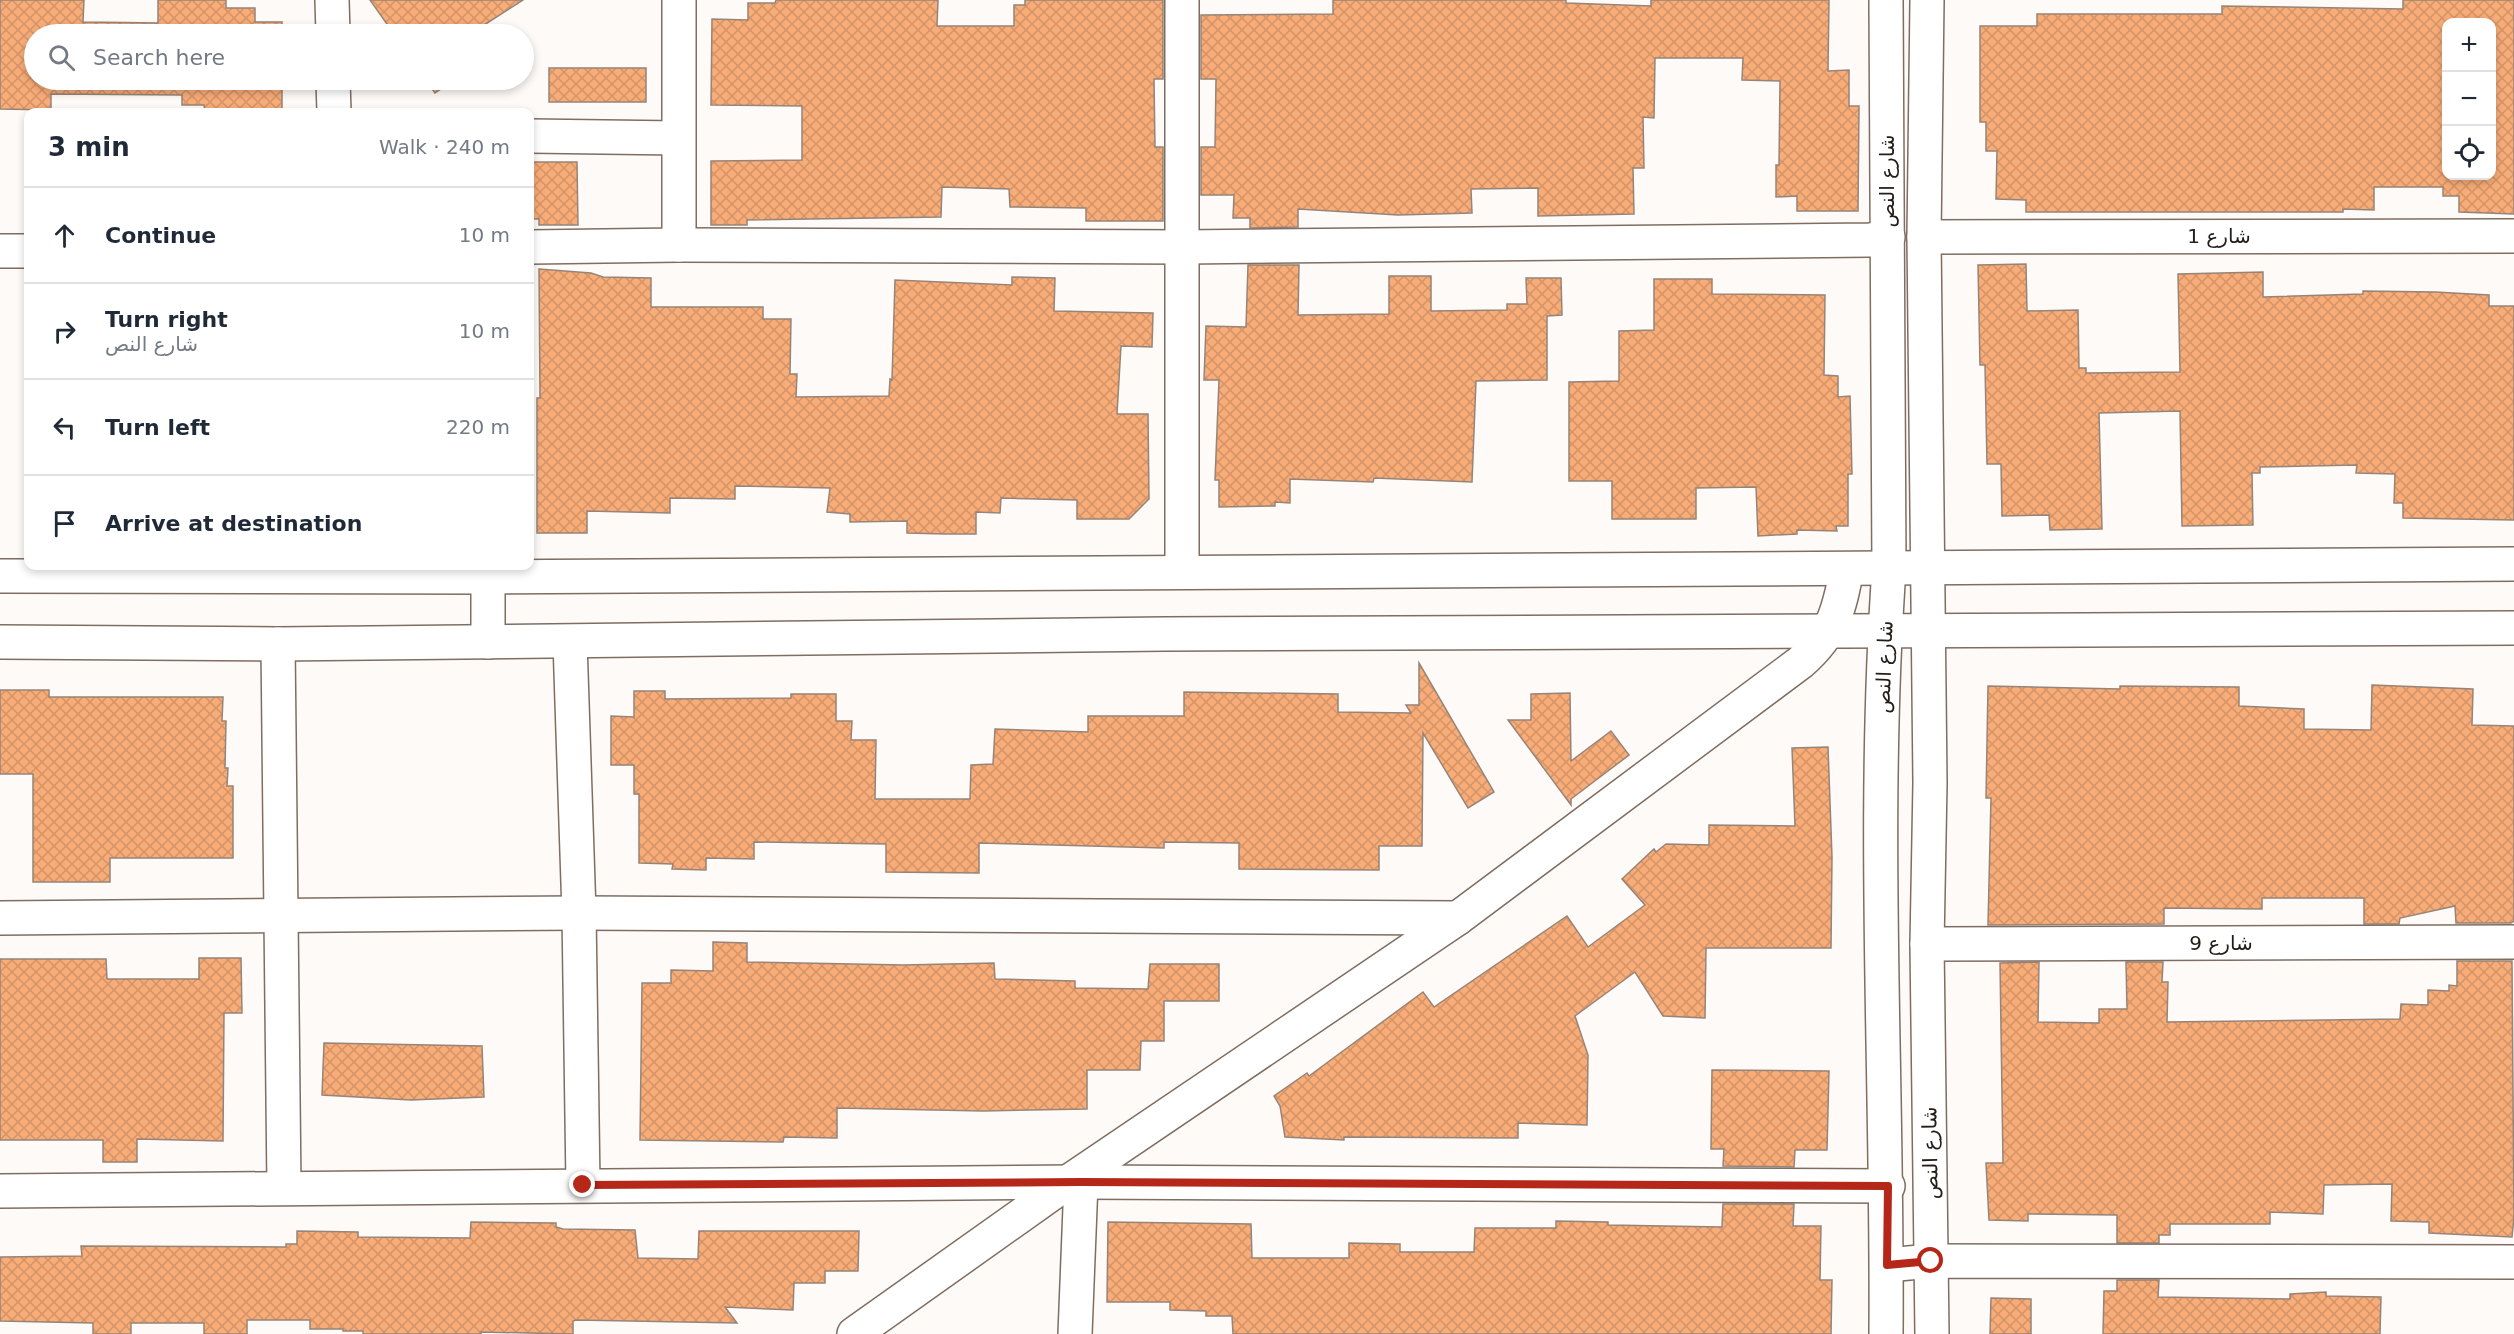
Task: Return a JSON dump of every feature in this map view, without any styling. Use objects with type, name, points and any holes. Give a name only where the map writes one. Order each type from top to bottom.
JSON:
[{"type":"street","points":[[332,0],[333,24]]},
{"type":"street","points":[[679,0],[679,244]]},
{"type":"street","points":[[1182,0],[1184,248],[1182,572]]},
{"type":"street","name":"شارع النص","points":[[1886,0],[1889,570],[1885,630],[1881,815],[1888,1186],[1886,1334]]},
{"type":"street","name":"شارع النص","points":[[1927,0],[1924,237],[1929,569],[1927,944],[1932,1334]]},
{"type":"street","points":[[333,90],[334,108]]},
{"type":"street","points":[[534,136],[678,138]]},
{"type":"street","name":"شارع 1","points":[[1924,237],[2514,236]]},
{"type":"street","points":[[534,247],[679,244],[1184,248],[1861,240],[1888,237]]},
{"type":"street","points":[[0,251],[24,251]]},
{"type":"street","points":[[0,576],[488,571],[1889,570],[2514,564]]},
{"type":"street","points":[[854,1334],[1458,918],[1801,662],[1829,632],[1836,620],[1847,569]]},
{"type":"street","points":[[488,571],[488,642]]},
{"type":"street","points":[[0,642],[278,644],[1165,634],[2514,628]]},
{"type":"street","points":[[570,642],[579,914],[583,1185]]},
{"type":"street","points":[[278,644],[279,915],[284,1188]]},
{"type":"street","points":[[0,918],[579,914],[1458,918]]},
{"type":"street","name":"شارع 9","points":[[1927,944],[2514,942]]},
{"type":"street","points":[[0,1191],[1075,1182],[1888,1186]]},
{"type":"street","points":[[1075,1182],[1075,1334]]},
{"type":"street","points":[[1887,1265],[1931,1261],[2514,1262]]},
{"type":"building","points":[[0,0],[84,0],[83,22],[158,23],[158,0],[226,0],[226,8],[255,8],[255,22],[282,22],[282,24],[24,24],[24,90],[282,90],[282,108],[204,108],[204,105],[182,105],[182,95],[51,94],[51,108],[0,109]]},
{"type":"building","points":[[370,0],[523,0],[486,24],[387,24]]},
{"type":"building","points":[[776,0],[938,0],[937,26],[1014,26],[1014,5],[1025,5],[1025,0],[1163,0],[1163,79],[1154,79],[1155,147],[1163,147],[1163,221],[1086,221],[1086,208],[1010,207],[1009,189],[942,187],[941,217],[747,220],[747,225],[711,225],[711,161],[802,160],[802,106],[711,105],[712,19],[748,20],[748,3],[775,3]]},
{"type":"building","points":[[1333,0],[1566,0],[1566,3],[1651,6],[1651,0],[1829,0],[1828,71],[1849,70],[1849,106],[1859,106],[1858,211],[1797,211],[1797,196],[1776,197],[1776,165],[1779,165],[1780,81],[1742,80],[1743,58],[1655,58],[1654,118],[1643,117],[1644,168],[1633,168],[1634,214],[1538,216],[1538,188],[1471,189],[1472,213],[1398,215],[1298,209],[1298,227],[1250,228],[1250,218],[1233,218],[1234,195],[1201,195],[1201,147],[1215,147],[1216,79],[1201,79],[1201,15],[1333,14]]},
{"type":"building","points":[[2403,0],[2514,0],[2514,214],[2459,212],[2459,196],[2443,196],[2443,187],[2374,187],[2374,210],[2343,209],[2343,212],[2026,212],[2026,200],[1996,199],[1997,151],[1986,151],[1986,122],[1980,122],[1980,26],[2037,26],[2037,14],[2222,14],[2222,6],[2403,9]]},
{"type":"building","points":[[549,68],[646,68],[646,102],[549,102]]},
{"type":"building","points":[[534,162],[577,162],[578,225],[539,225],[539,219],[534,219]]},
{"type":"building","points":[[2026,264],[2027,311],[2078,310],[2079,368],[2086,368],[2086,373],[2180,372],[2178,274],[2263,272],[2263,297],[2363,294],[2363,291],[2435,292],[2489,295],[2489,306],[2514,306],[2514,520],[2403,518],[2403,503],[2394,503],[2395,474],[2356,473],[2357,465],[2260,467],[2260,473],[2252,473],[2253,525],[2182,526],[2180,411],[2099,413],[2102,529],[2050,530],[2049,515],[2002,516],[2001,464],[1987,464],[1985,365],[1980,365],[1978,265]]},
{"type":"building","points":[[1248,265],[1299,265],[1298,315],[1389,314],[1389,276],[1431,276],[1431,311],[1507,310],[1507,304],[1527,304],[1526,278],[1561,278],[1562,315],[1547,316],[1547,380],[1476,381],[1472,482],[1374,478],[1373,482],[1290,479],[1290,503],[1275,502],[1275,506],[1219,507],[1219,480],[1215,480],[1219,380],[1204,380],[1206,326],[1246,327]]},
{"type":"building","points":[[539,269],[591,273],[603,277],[651,278],[651,307],[763,307],[763,319],[791,319],[790,374],[797,374],[796,397],[889,396],[890,379],[892,380],[895,280],[1012,285],[1012,277],[1055,278],[1054,311],[1153,313],[1152,347],[1121,346],[1117,414],[1148,414],[1149,499],[1129,519],[1077,519],[1077,500],[1001,498],[1000,513],[976,512],[976,534],[907,533],[907,521],[850,522],[850,514],[827,512],[830,488],[735,486],[735,499],[670,498],[670,513],[587,511],[587,533],[537,533],[537,398],[540,398]]},
{"type":"building","points":[[1654,279],[1712,279],[1712,294],[1825,295],[1824,375],[1838,376],[1838,397],[1850,396],[1852,474],[1848,474],[1848,526],[1836,526],[1837,531],[1797,530],[1797,534],[1758,536],[1756,487],[1696,488],[1696,519],[1612,519],[1612,481],[1569,481],[1569,382],[1619,381],[1619,331],[1654,330]]},
{"type":"building","points":[[1419,663],[1494,792],[1468,808],[1423,733],[1422,846],[1379,846],[1379,870],[1239,869],[1239,843],[1164,842],[1164,848],[979,843],[979,873],[886,872],[886,844],[754,842],[754,859],[706,858],[706,870],[672,869],[673,864],[639,863],[639,794],[634,794],[634,765],[611,765],[611,716],[634,717],[634,691],[665,691],[665,699],[791,698],[791,694],[836,694],[836,721],[852,721],[851,740],[876,740],[875,799],[970,799],[971,765],[993,764],[995,729],[1088,732],[1088,716],[1184,716],[1184,692],[1338,694],[1338,712],[1411,713],[1406,705],[1419,705]]},
{"type":"building","points":[[2372,685],[2473,689],[2472,725],[2514,726],[2514,921],[2511,923],[2456,923],[2455,906],[2400,918],[2399,924],[2364,924],[2364,898],[2262,898],[2262,909],[2164,908],[2164,924],[1988,925],[1991,798],[1986,798],[1988,686],[2120,689],[2120,686],[2239,687],[2239,706],[2304,709],[2304,729],[2371,730]]},
{"type":"building","points":[[0,690],[49,690],[49,697],[223,697],[222,721],[226,721],[227,786],[233,786],[233,858],[110,858],[110,882],[33,882],[33,774],[0,774]]},
{"type":"building","points":[[1570,693],[1571,761],[1611,731],[1629,755],[1571,799],[1571,805],[1508,720],[1531,720],[1531,694]]},
{"type":"building","points":[[1828,747],[1832,857],[1831,948],[1706,948],[1705,1018],[1663,1016],[1635,972],[1575,1016],[1588,1055],[1587,1125],[1518,1123],[1518,1138],[1344,1137],[1344,1140],[1285,1137],[1280,1106],[1274,1096],[1307,1073],[1309,1076],[1423,992],[1434,1007],[1567,916],[1588,947],[1645,905],[1622,879],[1654,849],[1656,852],[1666,844],[1709,845],[1709,825],[1795,826],[1792,748]]},
{"type":"building","points":[[713,942],[747,943],[747,962],[904,965],[994,963],[995,979],[1075,981],[1075,988],[1148,989],[1150,964],[1219,964],[1219,1001],[1164,1001],[1164,1041],[1141,1041],[1140,1070],[1087,1070],[1087,1109],[983,1111],[837,1108],[837,1138],[784,1137],[783,1142],[640,1140],[642,983],[671,983],[671,970],[713,971]]},
{"type":"building","points":[[199,958],[241,958],[242,1013],[224,1013],[223,1141],[137,1139],[137,1162],[103,1162],[103,1140],[0,1140],[0,959],[106,959],[107,979],[199,979]]},
{"type":"building","points":[[2457,961],[2512,961],[2514,1217],[2512,1237],[2429,1233],[2429,1222],[2391,1221],[2392,1184],[2324,1185],[2323,1214],[2270,1212],[2270,1224],[2170,1224],[2170,1235],[2159,1235],[2159,1243],[2117,1243],[2117,1215],[2028,1214],[2028,1221],[1989,1220],[1986,1163],[2003,1163],[2000,963],[2039,962],[2038,1022],[2099,1023],[2099,1009],[2127,1009],[2126,962],[2163,962],[2162,982],[2168,982],[2167,1022],[2400,1019],[2401,1004],[2428,1005],[2428,990],[2449,991],[2449,985],[2457,986]]},
{"type":"building","points":[[324,1043],[482,1046],[484,1097],[411,1100],[322,1095]]},
{"type":"building","points":[[1712,1070],[1829,1071],[1827,1150],[1795,1150],[1794,1167],[1723,1166],[1724,1149],[1711,1149]]},
{"type":"building","points":[[1723,1204],[1794,1204],[1793,1226],[1821,1226],[1820,1280],[1832,1280],[1831,1334],[1233,1334],[1232,1316],[1206,1316],[1206,1311],[1170,1310],[1170,1302],[1107,1302],[1108,1222],[1251,1224],[1252,1258],[1349,1258],[1349,1243],[1400,1244],[1400,1252],[1474,1252],[1475,1228],[1556,1228],[1556,1221],[1608,1222],[1608,1225],[1722,1227]]},
{"type":"building","points":[[471,1222],[556,1223],[556,1227],[563,1229],[635,1230],[638,1258],[698,1259],[699,1231],[859,1231],[858,1271],[825,1271],[825,1283],[794,1283],[793,1310],[725,1307],[737,1323],[576,1320],[573,1321],[573,1334],[481,1332],[481,1334],[363,1334],[363,1331],[343,1331],[343,1329],[310,1329],[310,1320],[247,1320],[247,1334],[204,1334],[204,1323],[131,1323],[131,1334],[93,1334],[93,1323],[0,1321],[0,1257],[82,1256],[81,1246],[286,1247],[286,1244],[297,1244],[297,1231],[358,1232],[358,1237],[470,1238]]},
{"type":"building","points":[[2117,1280],[2159,1280],[2158,1297],[2290,1299],[2290,1294],[2326,1292],[2326,1296],[2381,1297],[2380,1334],[2103,1334],[2104,1291],[2117,1291]]},
{"type":"building","points":[[1991,1298],[2031,1299],[2031,1334],[1990,1334]]},
{"type":"route","points":[[583,1185],[1081,1182],[1888,1186],[1887,1265],[1931,1261]]}]
